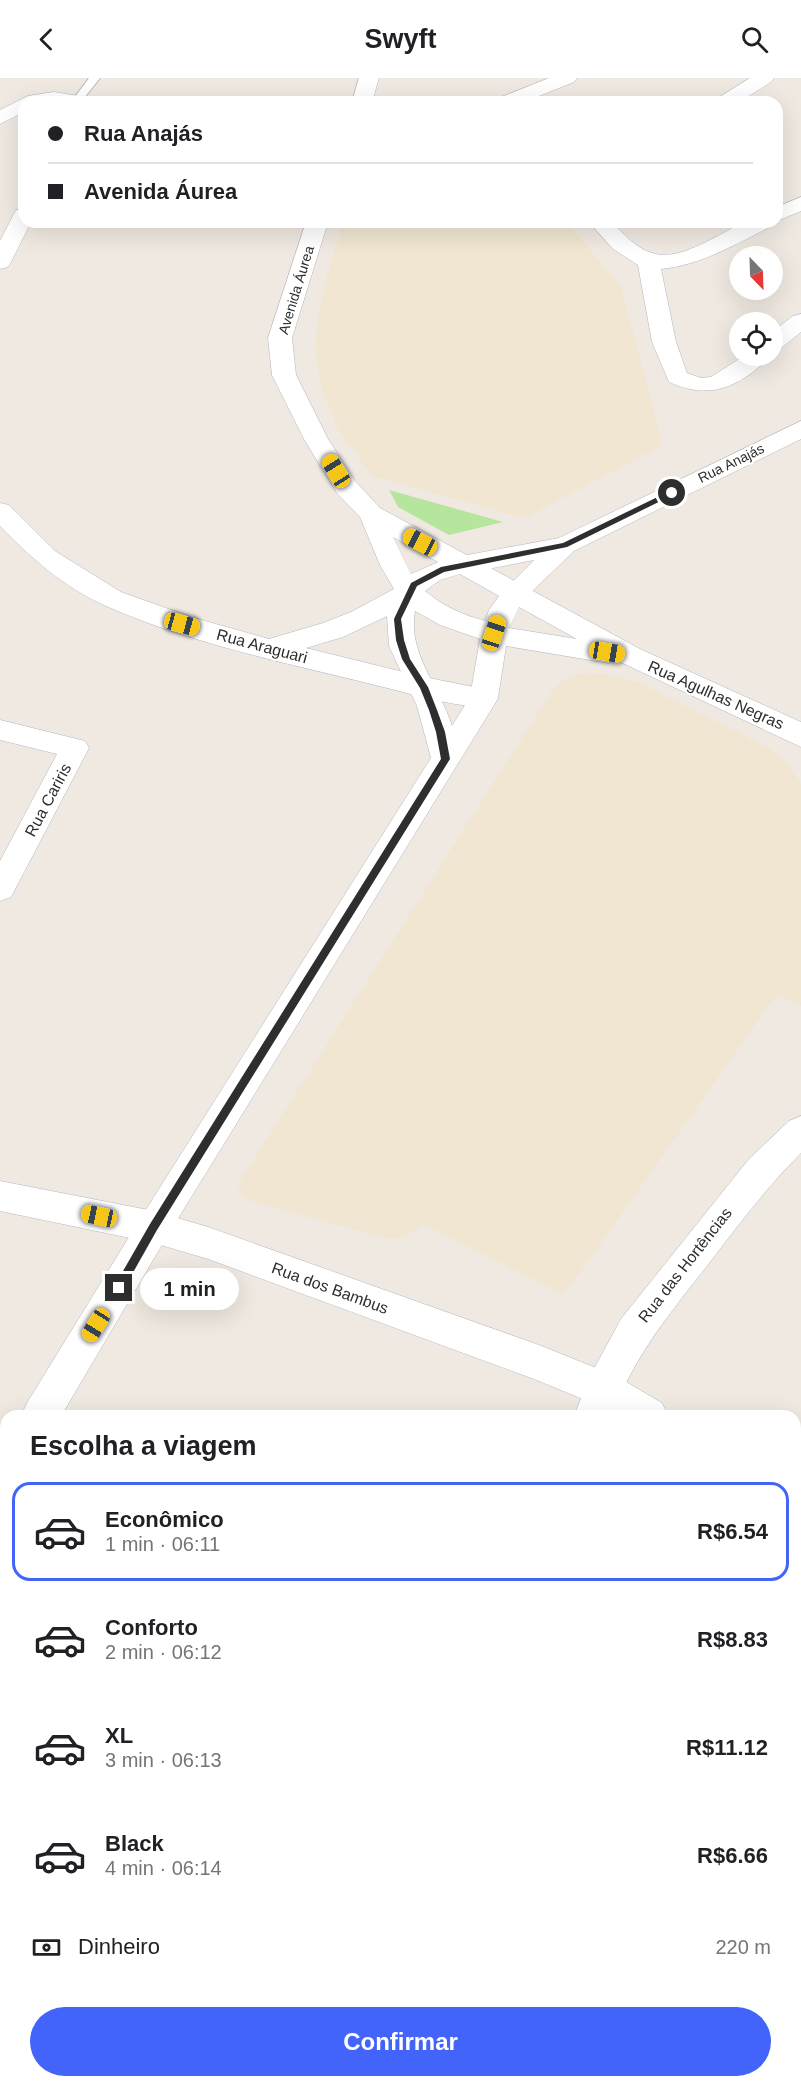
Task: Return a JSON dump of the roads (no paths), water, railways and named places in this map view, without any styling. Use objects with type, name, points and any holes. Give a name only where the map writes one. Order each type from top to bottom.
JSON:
[{"type":"street","points":[[364,96],[369,78]]},
{"type":"street","points":[[521,96],[567,78]]},
{"type":"street","points":[[735,96],[764,78]]},
{"type":"street","points":[[0,118],[18,108]]},
{"type":"street","points":[[783,212],[801,203]]},
{"type":"street","points":[[0,262],[18,227]]},
{"type":"street","name":"Avenida Áurea","points":[[315,228],[280,338],[284,375],[316,439],[346,487],[370,514],[384,546],[410,592],[443,617],[494,633]]},
{"type":"street","points":[[605,228],[636,255],[648,260],[664,262],[691,256],[749,228]]},
{"type":"street","points":[[648,260],[664,342],[677,377],[689,383],[710,386],[726,382],[746,366]]},
{"type":"street","points":[[783,335],[801,321]]},
{"type":"street","name":"Rua Anajás","points":[[462,565],[565,545],[801,429]]},
{"type":"street","name":"Rua Araguari","points":[[0,511],[46,557],[112,598],[182,624],[269,649],[424,687],[484,698]]},
{"type":"street","name":"Avenida Áurea","points":[[370,514],[516,592]]},
{"type":"street","name":"Rua Anajás","points":[[516,592],[565,545]]},
{"type":"street","points":[[446,759],[440,732],[424,687],[406,659],[400,640],[398,619],[414,585],[427,575],[462,565]]},
{"type":"street","points":[[269,649],[351,622],[410,592]]},
{"type":"street","points":[[44,1410],[154,1227],[484,698],[494,633],[502,610],[516,592]]},
{"type":"street","name":"Rua Agulhas Negras","points":[[516,592],[630,656],[798,731]]},
{"type":"street","name":"Rua Agulhas Negras","points":[[494,633],[630,656]]},
{"type":"street","name":"Rua Cariris","points":[[0,730],[75,748],[0,889]]},
{"type":"street","name":"Rua das Hortências","points":[[598,1403],[634,1331],[761,1170],[801,1131]]},
{"type":"street","name":"Rua dos Bambus","points":[[0,1196],[154,1227],[219,1247],[598,1403],[625,1410]]},
{"type":"lane","points":[[82,96],[95,78]]}]
